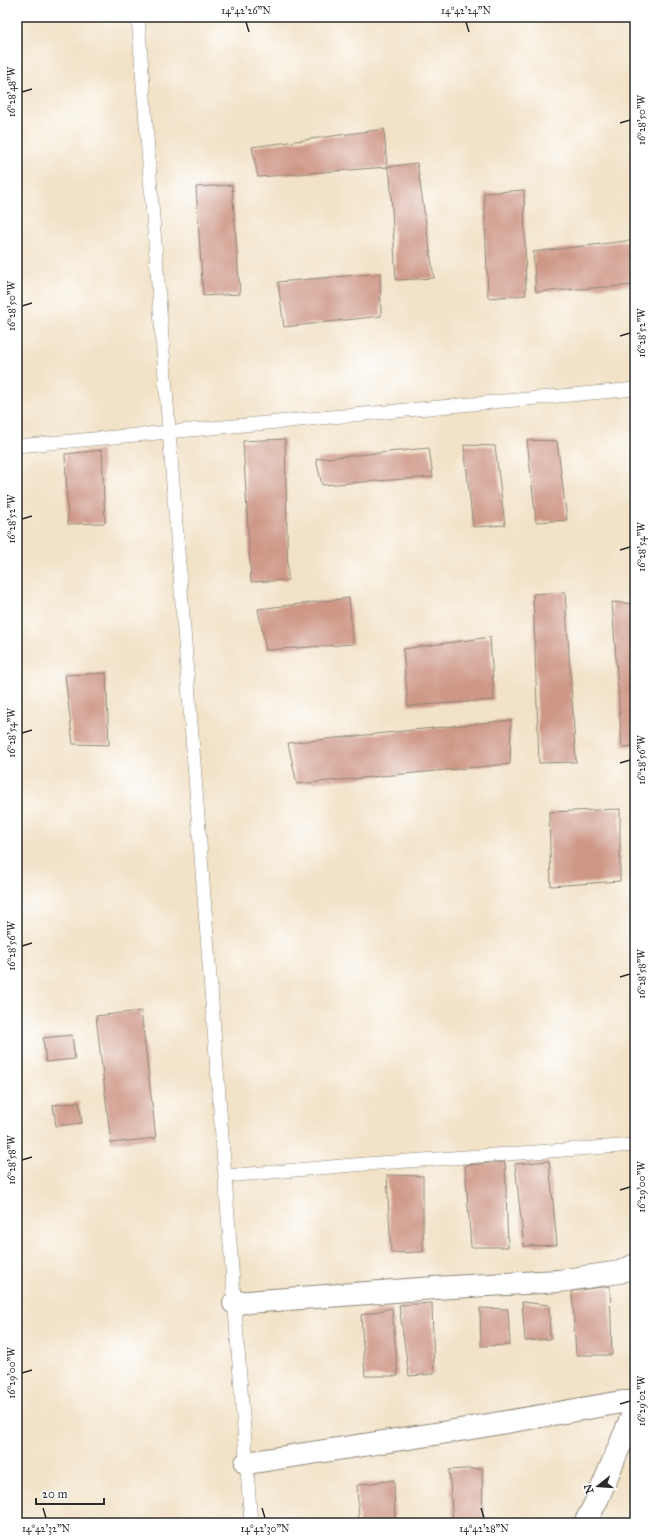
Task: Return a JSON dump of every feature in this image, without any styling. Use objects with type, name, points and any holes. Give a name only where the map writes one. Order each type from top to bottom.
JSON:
[{"type":"street","points":[[234,1303],[434,1288],[559,1281],[620,1272],[635,1265]]},
{"type":"street","points":[[246,1463],[454,1431],[622,1402],[635,1402]]},
{"type":"street","points":[[585,1523],[597,1500],[635,1409]]},
{"type":"lane","points":[[138,17],[251,1523]]},
{"type":"lane","points":[[17,446],[635,389]]},
{"type":"lane","points":[[225,1176],[381,1162],[635,1145]]},
{"type":"building","points":[[384,129],[387,167],[258,177],[252,147]]},
{"type":"building","points":[[417,163],[434,278],[396,280],[390,175],[387,167]]},
{"type":"building","points":[[232,185],[240,294],[203,296],[196,187]]},
{"type":"building","points":[[524,190],[526,295],[488,298],[484,193]]},
{"type":"building","points":[[635,240],[635,285],[536,292],[533,252]]},
{"type":"building","points":[[380,273],[381,316],[284,327],[278,282]]},
{"type":"building","points":[[285,439],[288,580],[251,582],[243,441]]},
{"type":"building","points":[[527,440],[557,441],[567,520],[536,522]]},
{"type":"building","points":[[464,445],[495,446],[505,525],[473,527]]},
{"type":"building","points":[[429,448],[433,477],[322,485],[316,459]]},
{"type":"building","points":[[102,450],[105,523],[68,524],[65,454]]},
{"type":"building","points":[[565,592],[576,762],[539,763],[533,594]]},
{"type":"building","points":[[349,598],[353,644],[266,650],[258,609]]},
{"type":"building","points":[[612,602],[635,604],[635,746],[622,747]]},
{"type":"building","points":[[490,637],[494,700],[408,706],[403,649]]},
{"type":"building","points":[[106,673],[109,745],[73,744],[65,675]]},
{"type":"building","points":[[511,720],[510,764],[297,784],[288,743]]},
{"type":"building","points":[[620,809],[620,881],[551,886],[549,812]]},
{"type":"building","points":[[141,1011],[156,1138],[111,1143],[96,1016]]},
{"type":"building","points":[[72,1035],[75,1059],[46,1062],[43,1038]]},
{"type":"building","points":[[79,1102],[82,1123],[56,1126],[53,1105]]},
{"type":"building","points":[[549,1161],[557,1245],[524,1246],[515,1164]]},
{"type":"building","points":[[505,1162],[508,1247],[471,1247],[465,1165]]},
{"type":"building","points":[[387,1175],[423,1176],[423,1252],[391,1253]]},
{"type":"building","points":[[610,1286],[612,1355],[576,1355],[572,1291]]},
{"type":"building","points":[[522,1302],[549,1305],[550,1339],[525,1341]]},
{"type":"building","points":[[432,1303],[434,1374],[409,1376],[399,1305]]},
{"type":"building","points":[[392,1308],[398,1376],[365,1376],[361,1315]]},
{"type":"building","points":[[480,1308],[508,1309],[510,1345],[481,1346]]},
{"type":"building","points":[[482,1468],[483,1523],[453,1523],[449,1470]]},
{"type":"building","points":[[394,1480],[395,1523],[359,1523],[357,1485]]}]
